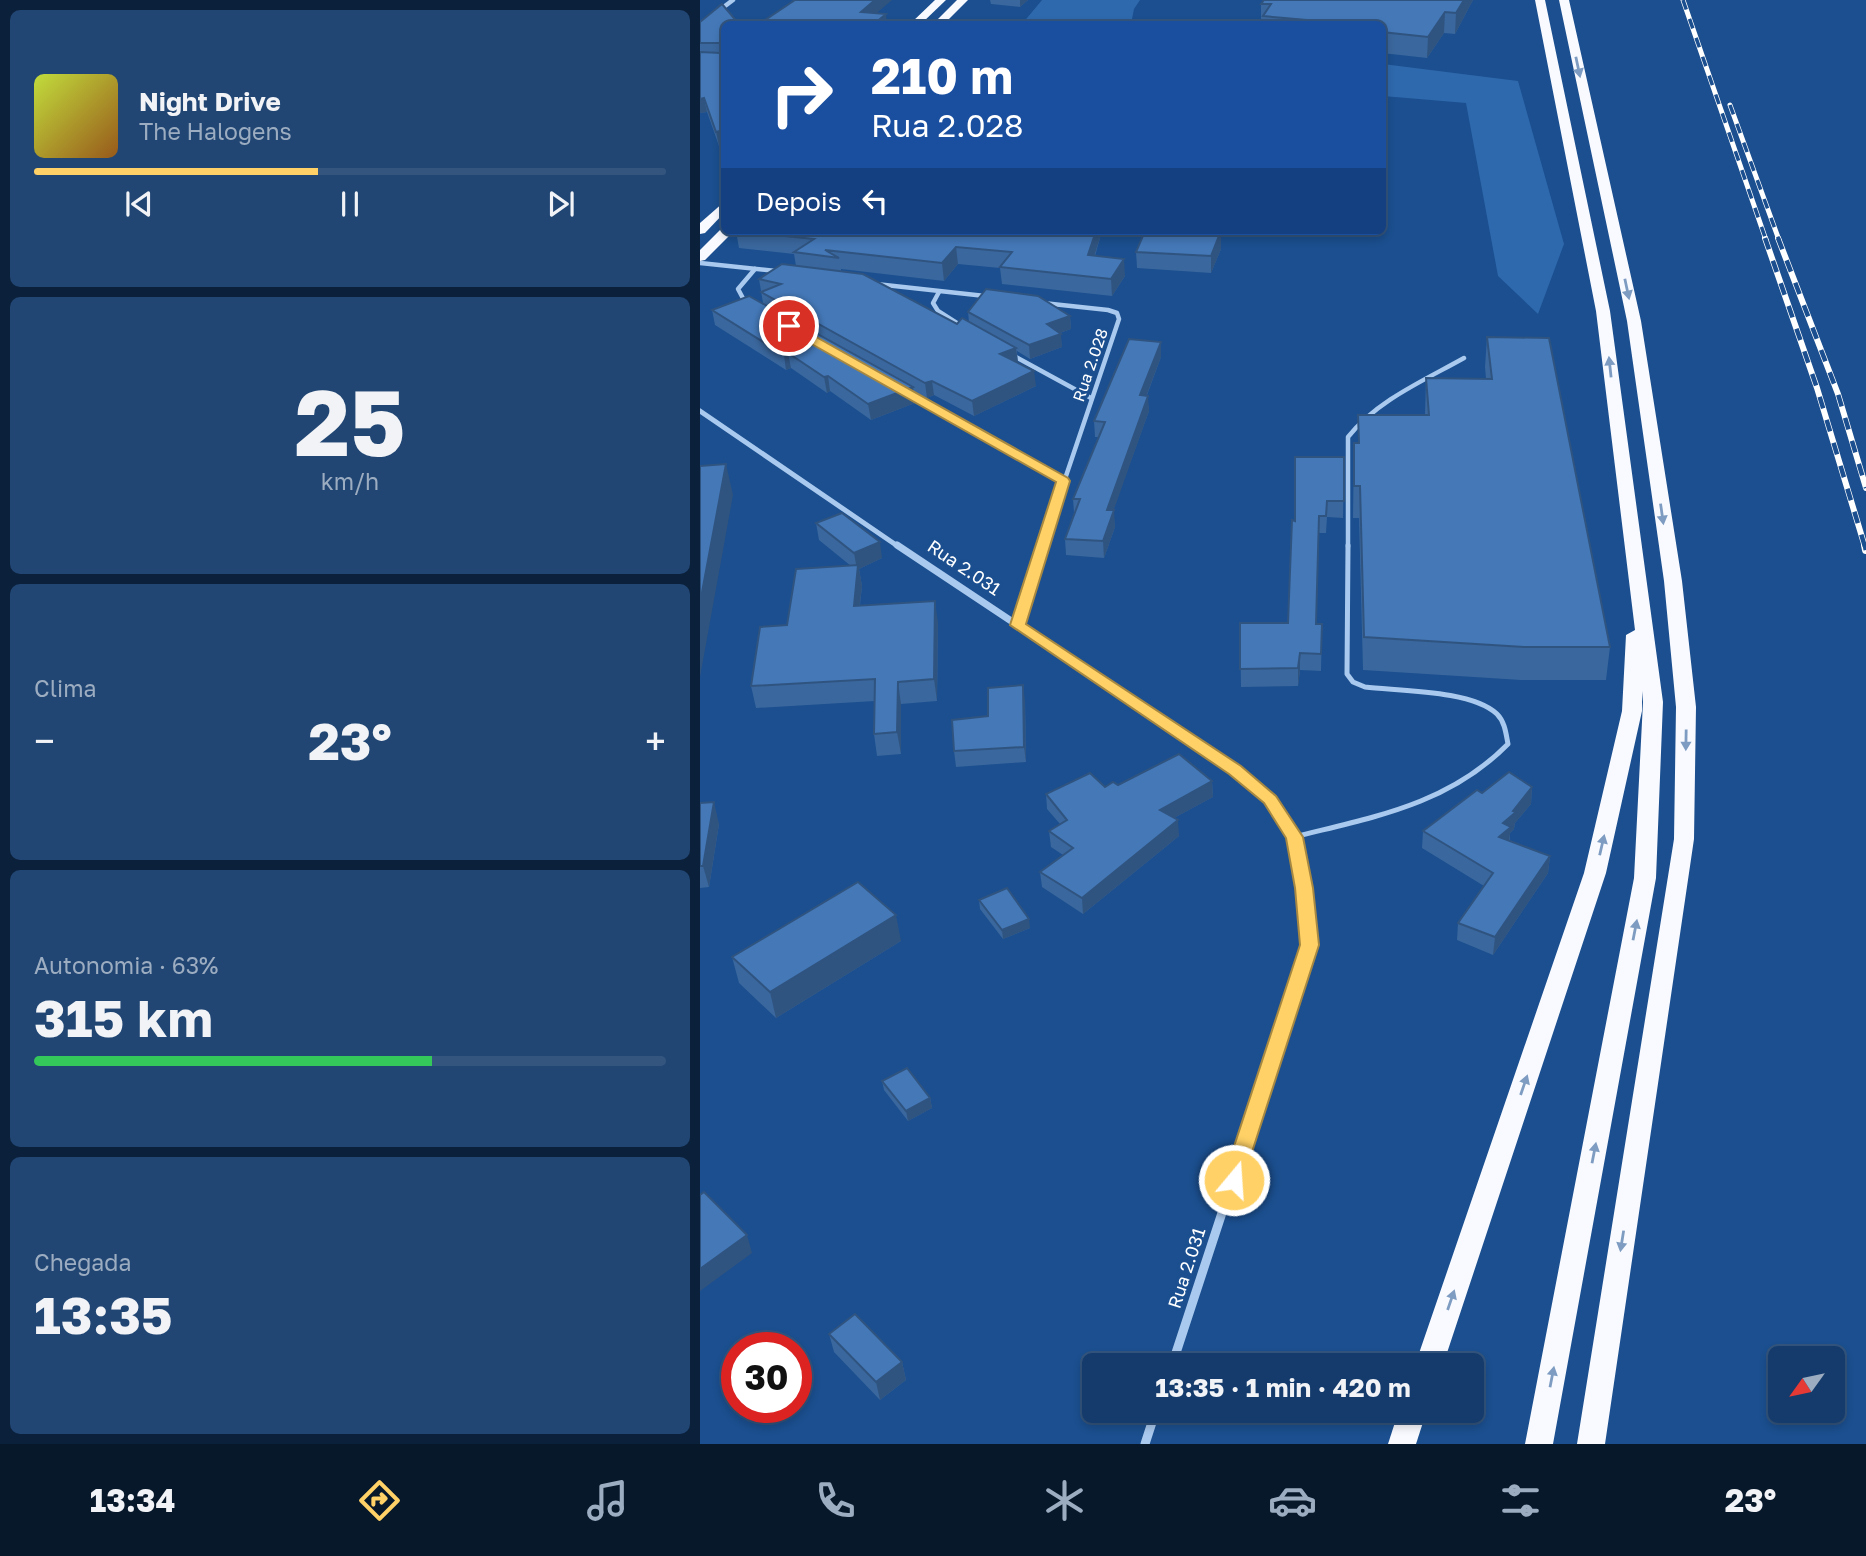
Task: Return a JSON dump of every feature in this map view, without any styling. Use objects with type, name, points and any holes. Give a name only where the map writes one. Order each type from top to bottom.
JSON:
[{"type":"highway","points":[[918,21],[941,0]]},
{"type":"highway","points":[[941,21],[963,0]]},
{"type":"highway","points":[[1539,1444],[1645,878],[1653,702],[1604,311],[1540,0]]},
{"type":"highway","points":[[1564,0],[1634,321],[1673,581],[1686,707],[1684,839],[1591,1444]]},
{"type":"highway","points":[[700,230],[721,209]]},
{"type":"highway","points":[[700,257],[723,235]]},
{"type":"highway","points":[[1433,1353],[1595,873],[1632,711],[1637,583]]},
{"type":"highway","points":[[1402,1444],[1409,1423]]},
{"type":"street","points":[[715,13],[733,0]]},
{"type":"street","name":"Rua 2.031","points":[[700,411],[782,469],[1235,770],[1270,800],[1294,837],[1304,888],[1310,945],[1176,1353]]},
{"type":"street","points":[[1145,1444],[1152,1423]]},
{"type":"lane","points":[[700,263],[782,272]]},
{"type":"lane","points":[[753,306],[741,299],[738,289],[755,269]]},
{"type":"lane","points":[[873,283],[991,297]]},
{"type":"lane","points":[[939,292],[933,303],[938,311],[970,332]]},
{"type":"lane","name":"Rua 2.028","points":[[1018,625],[1063,481],[1119,319],[1117,313],[1108,310],[1030,301]]},
{"type":"lane","points":[[1005,352],[1091,398]]},
{"type":"lane","points":[[1294,837],[1428,799],[1466,783],[1492,764],[1508,744],[1502,721],[1493,711],[1481,705],[1453,698],[1365,687],[1353,682],[1347,674],[1348,437],[1359,424],[1390,400],[1464,358]]},
{"type":"lane","points":[[908,394],[1063,481]]},
{"type":"shaded area","points":[[1042,0],[1140,0],[1134,9],[1132,21],[1024,21]]},
{"type":"shaded area","points":[[1386,64],[1518,81],[1564,244],[1538,314],[1498,276],[1466,103],[1386,96]]},
{"type":"building","points":[[795,0],[875,0],[861,12],[886,14],[878,21],[764,21]]},
{"type":"building","points":[[1264,0],[1464,0],[1456,13],[1445,12],[1428,37],[1386,32],[1386,21],[1319,21],[1263,16],[1271,4],[1261,4]]},
{"type":"building","points":[[722,4],[736,21],[721,21],[721,43],[700,43],[700,22]]},
{"type":"building","points":[[700,52],[721,53],[721,131],[716,132],[704,98],[700,99]]},
{"type":"building","points":[[775,235],[1095,235],[1088,255],[1124,259],[1111,279],[1000,267],[1012,252],[956,247],[942,263],[825,250],[839,258],[794,252],[814,239]]},
{"type":"building","points":[[1143,235],[1219,235],[1211,256],[1136,252]]},
{"type":"building","points":[[782,264],[863,274],[957,324],[962,318],[1016,348],[1000,354],[1034,371],[972,401],[932,381],[925,383],[761,292],[781,284],[759,279]]},
{"type":"building","points":[[986,289],[1038,296],[1070,316],[1047,324],[1061,334],[1029,345],[968,312]]},
{"type":"building","points":[[749,296],[913,387],[868,404],[828,376],[824,377],[788,353],[784,355],[712,310]]},
{"type":"building","points":[[1487,337],[1549,338],[1610,647],[1524,647],[1364,637],[1360,486],[1354,486],[1354,443],[1359,443],[1358,415],[1429,415],[1426,378],[1492,379]]},
{"type":"building","points":[[1129,339],[1161,342],[1140,395],[1148,396],[1107,510],[1114,510],[1103,541],[1065,539],[1080,499],[1073,499],[1105,422],[1094,421]]},
{"type":"building","points":[[1295,457],[1344,457],[1344,501],[1327,501],[1326,516],[1319,516],[1316,624],[1322,624],[1321,654],[1300,653],[1298,668],[1240,669],[1240,623],[1288,623],[1292,520],[1295,521]]},
{"type":"building","points":[[726,464],[700,603],[700,466]]},
{"type":"building","points":[[842,513],[880,542],[854,553],[816,523]]},
{"type":"building","points":[[858,565],[854,606],[935,601],[934,679],[898,682],[897,732],[874,734],[875,679],[751,686],[760,627],[787,625],[796,569]]},
{"type":"building","points":[[1023,685],[1024,747],[954,751],[952,720],[988,716],[988,688]]},
{"type":"building","points":[[1179,754],[1212,781],[1160,810],[1178,820],[1082,898],[1040,872],[1073,848],[1049,831],[1067,820],[1046,794],[1090,773],[1105,787],[1113,782],[1118,785]]},
{"type":"building","points":[[1509,772],[1532,787],[1513,811],[1516,812],[1503,823],[1511,827],[1499,837],[1550,856],[1495,937],[1458,923],[1493,873],[1423,831],[1477,790],[1482,793]]},
{"type":"building","points":[[714,802],[703,866],[700,866],[700,803]]},
{"type":"building","points":[[858,882],[896,915],[770,992],[732,957]]},
{"type":"building","points":[[1007,888],[1029,919],[1002,930],[979,900]]},
{"type":"building","points":[[907,1068],[930,1098],[906,1111],[882,1081]]},
{"type":"building","points":[[704,1192],[747,1235],[700,1269],[700,1195]]},
{"type":"building","points":[[855,1314],[902,1362],[876,1382],[829,1334]]},
{"type":"railway","points":[[1683,0],[1766,240]]},
{"type":"railway","points":[[1730,105],[1779,240]]},
{"type":"railway","points":[[1765,238],[1817,388],[1865,547]]},
{"type":"railway","points":[[1778,238],[1838,394],[1866,488]]},
{"type":"railway","points":[[1865,545],[1866,550]]},
{"type":"route","points":[[789,326],[1063,481],[1018,625],[1235,770],[1270,800],[1294,837],[1304,888],[1310,945],[1234,1180]]}]
